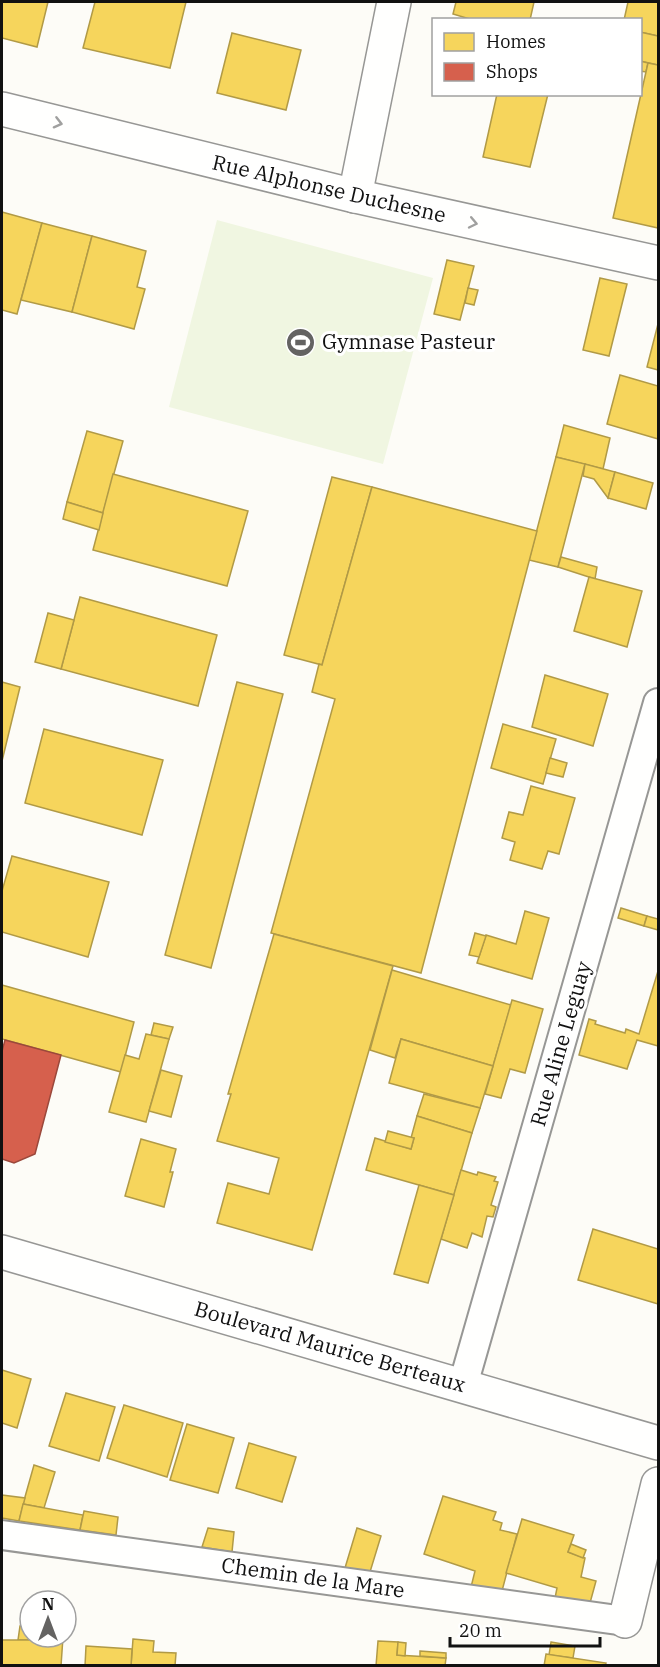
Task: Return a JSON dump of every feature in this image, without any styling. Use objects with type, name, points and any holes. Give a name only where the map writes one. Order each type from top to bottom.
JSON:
[{"type":"street","points":[[355,196],[394,2]]},
{"type":"street","name":"Rue Alphonse Duchesne","points":[[2,109],[355,196],[658,263]]},
{"type":"street","name":"Boulevard Maurice Berteaux","points":[[2,1252],[658,1443]]},
{"type":"street","points":[[625,1621],[658,1484]]},
{"type":"lane","name":"Rue Aline Leguay","points":[[463,1385],[658,703]]},
{"type":"lane","name":"Chemin de la Mare","points":[[2,1535],[625,1621]]},
{"type":"green space","name":"Gymnase Pasteur","points":[[217,220],[433,278],[383,464],[169,407]]},
{"type":"building: Homes","points":[[2,2],[48,2],[37,47],[2,38]]},
{"type":"building: Homes","points":[[95,2],[186,2],[170,68],[83,48]]},
{"type":"building: Homes","points":[[456,2],[534,2],[530,18],[466,18],[453,14]]},
{"type":"building: Homes","points":[[628,2],[658,2],[658,36],[642,32],[642,18],[624,18]]},
{"type":"building: Homes","points":[[642,32],[658,36],[658,65],[642,61]]},
{"type":"building: Homes","points":[[232,33],[301,50],[286,110],[217,93]]},
{"type":"building: Homes","points":[[642,62],[648,63],[646,72],[642,71]]},
{"type":"building: Homes","points":[[648,63],[658,65],[658,228],[613,218]]},
{"type":"building: Homes","points":[[497,96],[548,96],[530,167],[483,157]]},
{"type":"building: Homes","points":[[2,212],[42,223],[17,314],[2,310]]},
{"type":"building: Homes","points":[[42,223],[92,236],[72,312],[21,300]]},
{"type":"building: Homes","points":[[92,236],[146,251],[137,287],[145,289],[134,329],[72,312]]},
{"type":"building: Homes","points":[[447,260],[474,266],[460,320],[434,314]]},
{"type":"building: Homes","points":[[600,278],[627,284],[609,356],[583,350]]},
{"type":"building: Homes","points":[[468,288],[478,290],[474,305],[465,303]]},
{"type":"building: Homes","points":[[658,324],[658,370],[647,367]]},
{"type":"building: Homes","points":[[620,375],[658,386],[658,439],[607,424]]},
{"type":"building: Homes","points":[[564,425],[610,438],[603,469],[556,457]]},
{"type":"building: Homes","points":[[87,431],[123,441],[103,513],[67,502]]},
{"type":"building: Homes","points":[[556,457],[585,464],[558,567],[529,560]]},
{"type":"building: Homes","points":[[585,464],[615,472],[608,498],[594,479],[583,476]]},
{"type":"building: Homes","points":[[615,472],[653,483],[646,509],[608,498]]},
{"type":"building: Homes","points":[[113,474],[248,511],[227,586],[93,550]]},
{"type":"building: Homes","points":[[332,477],[372,487],[322,665],[284,655]]},
{"type":"building: Homes","points":[[372,487],[537,531],[421,973],[271,933],[335,699],[312,692],[319,664],[322,665]]},
{"type":"building: Homes","points":[[67,502],[103,513],[99,530],[63,519]]},
{"type":"building: Homes","points":[[561,557],[597,567],[595,579],[558,567]]},
{"type":"building: Homes","points":[[589,577],[642,591],[627,647],[574,631]]},
{"type":"building: Homes","points":[[80,597],[217,635],[198,706],[61,669]]},
{"type":"building: Homes","points":[[48,613],[74,620],[61,669],[35,662]]},
{"type":"building: Homes","points":[[545,675],[608,694],[593,746],[532,727]]},
{"type":"building: Homes","points":[[2,682],[20,687],[2,761]]},
{"type":"building: Homes","points":[[237,682],[283,694],[211,968],[165,955]]},
{"type":"building: Homes","points":[[503,724],[556,739],[543,784],[491,768]]},
{"type":"building: Homes","points":[[44,729],[163,760],[142,835],[25,803]]},
{"type":"building: Homes","points":[[550,758],[567,763],[563,777],[546,773]]},
{"type":"building: Homes","points":[[531,786],[575,798],[559,854],[548,851],[542,869],[510,860],[515,842],[502,838],[509,812],[523,815]]},
{"type":"building: Homes","points":[[12,856],[109,882],[88,957],[2,932],[2,891]]},
{"type":"building: Homes","points":[[621,908],[647,916],[644,926],[618,918]]},
{"type":"building: Homes","points":[[525,911],[549,918],[532,979],[477,963],[486,935],[516,944]]},
{"type":"building: Homes","points":[[647,916],[658,919],[658,930],[644,926]]},
{"type":"building: Homes","points":[[475,933],[486,936],[479,957],[469,955]]},
{"type":"building: Homes","points":[[274,934],[393,966],[312,1250],[217,1223],[228,1183],[269,1194],[279,1158],[217,1141],[231,1094],[228,1094]]},
{"type":"building: Homes","points":[[392,970],[511,1005],[493,1066],[401,1039],[395,1058],[370,1050]]},
{"type":"building: Homes","points":[[658,971],[658,1046],[637,1040],[627,1069],[579,1055],[589,1019],[596,1021],[595,1024],[625,1033],[626,1029],[639,1034]]},
{"type":"building: Homes","points":[[2,985],[134,1022],[121,1072],[2,1039]]},
{"type":"building: Homes","points":[[512,1000],[543,1009],[525,1073],[510,1069],[501,1098],[485,1094]]},
{"type":"building: Homes","points":[[154,1023],[173,1027],[169,1039],[151,1035]]},
{"type":"building: Homes","points":[[146,1034],[169,1039],[146,1122],[109,1112],[125,1055],[139,1059]]},
{"type":"building: Homes","points":[[401,1039],[493,1066],[480,1108],[389,1083]]},
{"type":"building: Homes","points":[[161,1070],[182,1076],[171,1117],[149,1111]]},
{"type":"building: Homes","points":[[424,1094],[480,1108],[472,1133],[417,1116]]},
{"type":"building: Homes","points":[[417,1116],[472,1133],[454,1195],[366,1170],[375,1138],[411,1149],[414,1138],[411,1138]]},
{"type":"building: Homes","points":[[388,1131],[414,1138],[411,1149],[385,1142]]},
{"type":"building: Homes","points":[[141,1139],[176,1149],[164,1207],[125,1196]]},
{"type":"building: Homes","points":[[461,1170],[496,1177],[494,1181],[498,1182],[491,1205],[496,1207],[493,1217],[487,1216],[482,1237],[472,1233],[467,1248],[441,1239]]},
{"type":"building: Homes","points":[[419,1185],[454,1195],[428,1283],[394,1274]]},
{"type":"building: Homes","points":[[593,1229],[658,1249],[658,1304],[578,1280]]},
{"type":"building: Homes","points":[[2,1370],[31,1379],[17,1428],[2,1423]]},
{"type":"building: Homes","points":[[66,1393],[115,1407],[99,1461],[49,1446]]},
{"type":"building: Homes","points":[[124,1405],[183,1423],[167,1477],[107,1458]]},
{"type":"building: Homes","points":[[187,1424],[234,1438],[218,1493],[170,1480]]},
{"type":"building: Homes","points":[[249,1443],[296,1457],[282,1502],[236,1488]]},
{"type":"building: Homes","points":[[34,1465],[55,1472],[44,1508],[23,1504]]},
{"type":"building: Homes","points":[[2,1495],[25,1498],[19,1521],[2,1518]]},
{"type":"building: Homes","points":[[443,1496],[496,1512],[493,1520],[502,1523],[500,1530],[517,1534],[502,1591],[471,1587],[475,1571],[424,1554]]},
{"type":"building: Homes","points":[[23,1504],[83,1515],[80,1530],[19,1521]]},
{"type":"building: Homes","points":[[84,1511],[118,1517],[116,1535],[80,1530]]},
{"type":"building: Homes","points":[[522,1519],[574,1535],[568,1552],[585,1558],[581,1577],[596,1581],[590,1603],[555,1598],[557,1588],[506,1573]]},
{"type":"building: Homes","points":[[208,1528],[234,1532],[232,1552],[202,1547]]},
{"type":"building: Homes","points":[[357,1528],[381,1536],[370,1572],[345,1568]]},
{"type":"building: Homes","points":[[571,1544],[586,1550],[583,1558],[568,1552]]},
{"type":"building: Homes","points":[[133,1639],[154,1641],[153,1652],[176,1653],[175,1666],[131,1666]]},
{"type":"building: Homes","points":[[2,1640],[18,1640],[18,1649],[62,1649],[61,1666],[2,1666]]},
{"type":"building: Homes","points":[[378,1641],[398,1642],[397,1655],[446,1658],[445,1666],[376,1666]]},
{"type":"building: Homes","points":[[398,1642],[406,1643],[405,1656],[397,1655]]},
{"type":"building: Homes","points":[[551,1642],[575,1646],[573,1658],[549,1655]]},
{"type":"building: Homes","points":[[86,1646],[132,1649],[131,1666],[85,1666]]},
{"type":"building: Homes","points":[[420,1651],[446,1653],[446,1658],[420,1656]]},
{"type":"building: Homes","points":[[546,1654],[606,1663],[605,1666],[544,1666]]},
{"type":"building: Shops","points":[[5,1040],[61,1055],[35,1154],[14,1163],[2,1159],[2,1051]]},
{"type":"place","name":"Gymnase Pasteur","points":[[301,342]]}]
